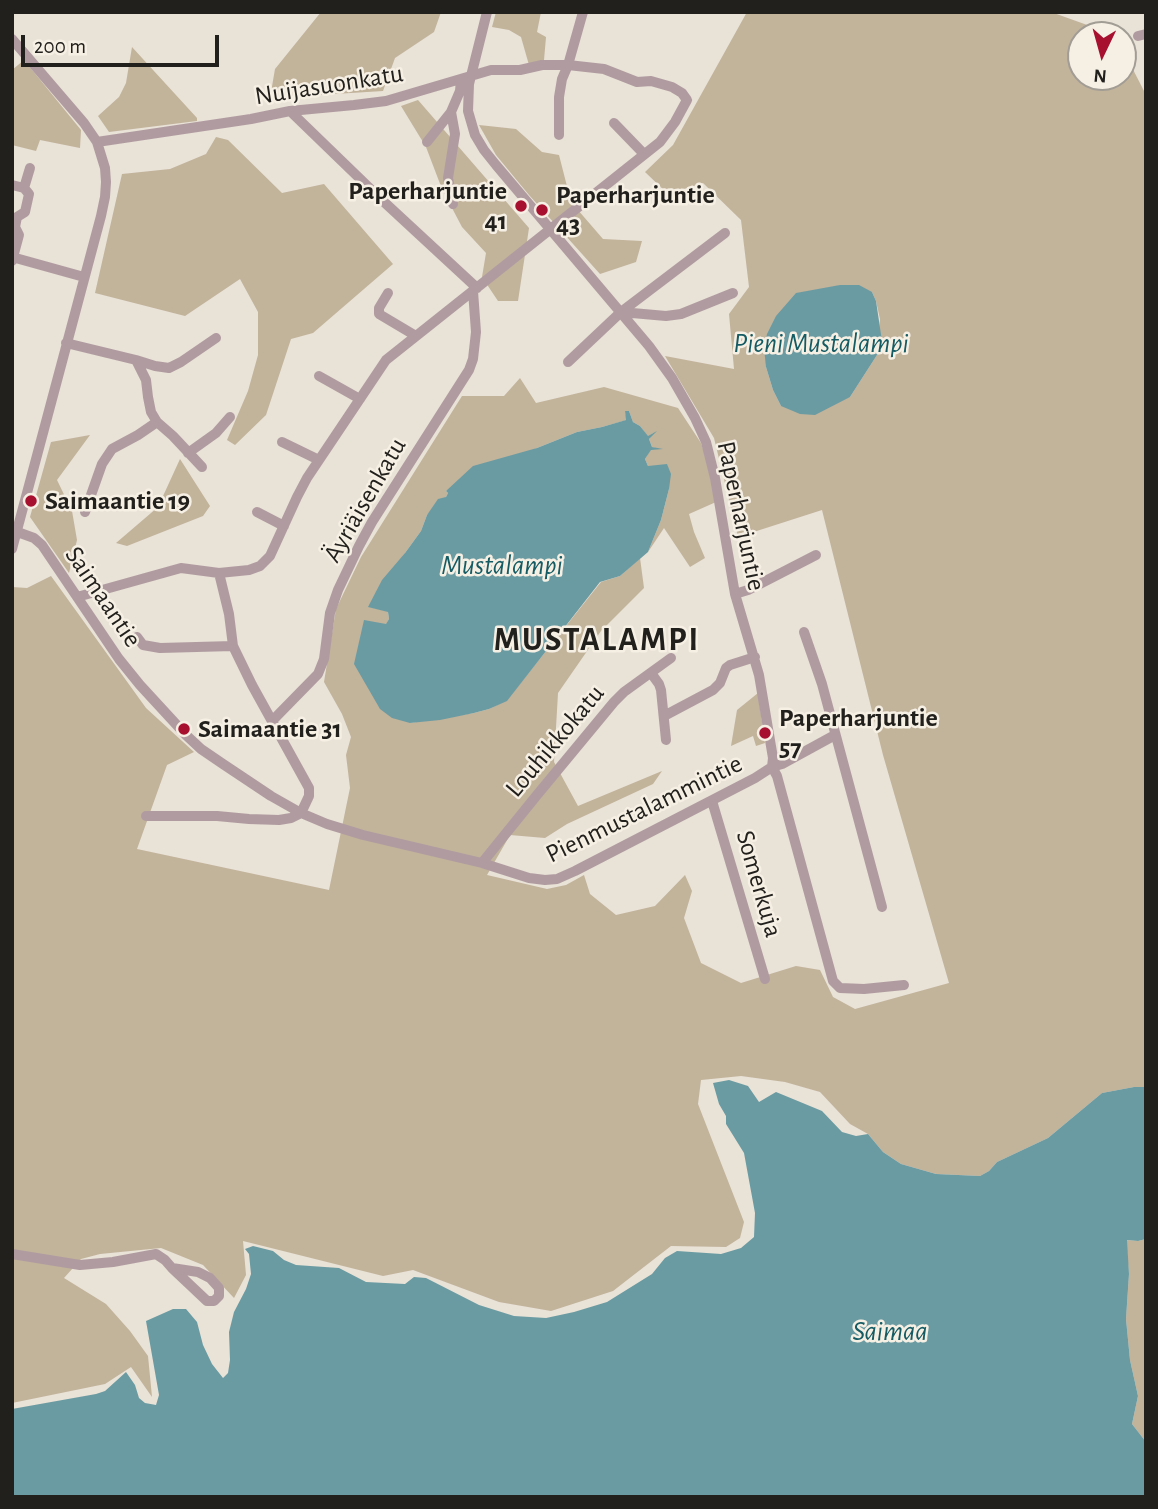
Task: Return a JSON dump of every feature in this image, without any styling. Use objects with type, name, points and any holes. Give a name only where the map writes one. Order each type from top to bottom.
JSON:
[{"type":"street","name":"Paperharjuntie","points":[[487,12],[465,78],[468,111],[475,135],[484,150],[621,312],[672,378],[706,442],[735,594],[755,657],[773,758],[772,766],[833,981],[840,988],[852,989],[904,985]]},
{"type":"street","points":[[559,135],[562,79],[583,12]]},
{"type":"street","points":[[12,39],[97,142],[104,167],[105,197],[12,549]]},
{"type":"street","name":"Nuijasuonkatu","points":[[97,142],[290,111],[386,101],[491,70],[568,65],[604,69],[637,82],[672,87],[685,96],[685,104],[675,122],[660,142],[644,154]]},
{"type":"street","points":[[427,142],[451,112],[465,78]]},
{"type":"street","points":[[290,111],[475,290]]},
{"type":"street","points":[[451,112],[455,134],[448,178],[453,204]]},
{"type":"street","points":[[77,597],[181,568],[219,573],[260,566],[270,556],[297,497],[319,460],[386,360],[644,154],[614,123]]},
{"type":"street","points":[[24,188],[30,167]]},
{"type":"street","points":[[12,185],[24,188],[29,194],[25,212],[17,217],[15,227],[19,235],[13,259],[84,277]]},
{"type":"street","points":[[568,362],[621,312],[725,233]]},
{"type":"street","name":"Äyriäisenkatu","points":[[272,721],[318,674],[324,659],[330,613],[359,546],[469,370],[473,359],[475,290]]},
{"type":"street","points":[[388,293],[379,308],[379,314],[416,336]]},
{"type":"street","points":[[621,312],[666,316],[681,314],[733,293]]},
{"type":"street","points":[[66,343],[169,368],[216,338]]},
{"type":"street","points":[[136,360],[146,380],[151,412],[157,422],[202,467]]},
{"type":"street","points":[[319,376],[360,399]]},
{"type":"street","points":[[188,453],[216,433],[230,418]]},
{"type":"street","points":[[85,512],[102,464],[112,449],[157,422]]},
{"type":"street","points":[[282,442],[319,460]]},
{"type":"street","points":[[257,512],[284,526]]},
{"type":"street","name":"Saimaantie","points":[[15,530],[34,538],[42,545],[119,659],[186,734],[201,749],[271,796],[327,824],[545,880]]},
{"type":"street","points":[[735,594],[759,585],[816,555]]},
{"type":"street","points":[[146,816],[217,816],[279,820],[301,813],[309,796],[309,788],[233,646],[219,573]]},
{"type":"street","points":[[804,632],[822,684],[882,906]]},
{"type":"street","points":[[138,637],[143,645],[160,648],[233,646]]},
{"type":"street","points":[[664,716],[713,690],[730,664],[755,657]]},
{"type":"street","name":"Louhikkokatu","points":[[482,863],[614,702],[671,658]]},
{"type":"street","points":[[651,673],[659,684],[666,740]]},
{"type":"street","name":"Pienmustalammintie","points":[[545,880],[557,879],[575,871],[712,801],[772,766],[782,764],[835,736]]},
{"type":"street","name":"Somerkuja","points":[[712,801],[765,979]]},
{"type":"street","points":[[12,1254],[80,1265],[156,1254],[165,1259],[172,1268],[207,1301],[214,1301],[219,1296],[219,1288],[210,1278],[198,1272],[172,1268]]},
{"type":"shaded area","points":[[321,12],[441,12],[434,32],[395,58],[383,91],[270,98],[275,69]]},
{"type":"shaded area","points":[[496,12],[541,12],[537,32],[546,37],[544,60],[529,65],[521,37],[509,30],[492,27]]},
{"type":"shaded area","points":[[747,12],[1051,12],[1076,21],[1067,21],[1067,91],[1137,91],[1137,77],[1146,91],[1146,1087],[1102,1093],[1048,1138],[997,1162],[980,1176],[936,1174],[901,1164],[883,1152],[868,1134],[850,1124],[820,1092],[785,1082],[741,1076],[701,1080],[698,1104],[744,1222],[740,1238],[726,1247],[671,1246],[613,1291],[551,1311],[499,1302],[413,1270],[383,1276],[243,1241],[246,1275],[234,1298],[203,1265],[161,1248],[100,1254],[81,1259],[64,1278],[106,1304],[130,1331],[148,1356],[152,1397],[131,1367],[105,1384],[12,1403],[12,587],[27,588],[51,576],[146,708],[194,752],[167,765],[137,849],[329,890],[350,788],[346,755],[351,737],[324,682],[336,609],[361,557],[462,396],[504,396],[520,378],[536,403],[604,387],[678,408],[701,443],[711,472],[716,502],[689,514],[705,558],[690,567],[664,528],[648,552],[661,520],[669,489],[645,459],[651,449],[658,449],[652,447],[649,439],[653,433],[648,437],[640,426],[633,422],[629,411],[625,411],[627,420],[577,432],[446,491],[446,497],[427,515],[421,531],[405,553],[388,612],[386,625],[410,723],[474,713],[507,700],[601,582],[620,576],[640,558],[644,588],[601,631],[558,693],[554,762],[578,806],[662,771],[653,784],[567,824],[545,838],[510,835],[487,875],[547,889],[566,885],[584,875],[590,894],[616,915],[655,906],[685,875],[692,891],[684,918],[701,963],[741,983],[796,966],[820,970],[833,997],[855,1009],[949,983],[883,755],[822,510],[738,537],[714,438],[665,356],[734,369],[729,314],[749,287],[741,220],[703,183],[668,194],[645,172],[673,145]],"holes":[[[872,292],[880,319],[877,355],[850,397],[781,406],[766,367]]]},
{"type":"shaded area","points":[[132,47],[197,121],[109,132],[98,116],[119,97],[126,83]]},
{"type":"shaded area","points":[[24,60],[81,130],[80,148],[40,140],[36,151],[12,145],[12,70]]},
{"type":"shaded area","points":[[418,100],[529,228],[518,301],[498,301],[482,277],[486,253],[462,227],[442,189],[426,147],[401,106]]},
{"type":"shaded area","points":[[479,125],[516,129],[542,152],[559,155],[571,202],[603,239],[642,241],[636,262],[600,274],[496,155]]},
{"type":"shaded area","points":[[216,137],[228,140],[282,193],[324,184],[393,264],[313,333],[291,339],[266,415],[235,445],[227,440],[248,391],[258,355],[258,312],[240,279],[185,316],[95,293],[122,174],[170,169],[206,154]]},
{"type":"shaded area","points":[[90,435],[57,480],[72,511],[77,540],[69,573],[30,517],[51,442]]},
{"type":"shaded area","points":[[180,459],[210,506],[203,516],[127,546],[116,543],[158,507]]},
{"type":"shaded area","points":[[758,693],[765,743],[756,746],[753,736],[731,746],[737,710]]},
{"type":"shaded area","points":[[1146,1239],[1146,1442],[1132,1424],[1138,1396],[1130,1360],[1126,1319],[1129,1274],[1126,1240]]},
{"type":"water","name":"Pieni Mustalampi","points":[[840,285],[859,285],[872,292],[876,301],[882,341],[877,355],[850,397],[815,415],[800,414],[781,406],[773,390],[766,367],[764,348],[767,334],[776,316],[796,293]]},
{"type":"water","name":"Mustalampi","points":[[625,411],[629,411],[633,422],[648,436],[657,431],[649,439],[652,447],[663,449],[651,450],[645,459],[648,466],[667,464],[671,474],[661,520],[648,552],[620,576],[600,582],[507,701],[474,713],[410,723],[392,718],[380,709],[354,664],[364,620],[386,624],[389,619],[388,612],[368,607],[382,580],[421,531],[427,515],[438,499],[446,497],[446,491],[473,466],[537,448],[577,432],[626,420]]},
{"type":"water","name":"Saimaa","points":[[729,1080],[748,1086],[759,1102],[776,1092],[822,1111],[842,1132],[856,1136],[868,1134],[883,1152],[901,1164],[936,1174],[980,1176],[997,1162],[1048,1138],[1102,1093],[1146,1087],[1146,1239],[1127,1240],[1129,1274],[1126,1319],[1130,1360],[1138,1396],[1132,1424],[1146,1442],[1146,1497],[12,1497],[12,1409],[96,1394],[105,1391],[126,1372],[135,1385],[139,1398],[145,1403],[156,1405],[159,1395],[146,1321],[173,1309],[186,1309],[197,1322],[212,1364],[223,1378],[228,1373],[229,1332],[234,1312],[251,1274],[249,1254],[245,1249],[253,1246],[273,1251],[296,1265],[339,1268],[366,1282],[405,1284],[414,1277],[426,1278],[479,1305],[514,1316],[546,1318],[607,1302],[652,1274],[665,1258],[677,1251],[721,1254],[741,1248],[754,1237],[755,1213],[744,1153],[726,1124],[726,1116],[719,1104],[713,1083]]},
{"type":"place","name":"Paperharjuntie 41","points":[[521,206]]},
{"type":"place","name":"Paperharjuntie 43","points":[[542,210]]},
{"type":"place","name":"Saimaantie 19","points":[[31,501]]},
{"type":"place","name":"Saimaantie 31","points":[[184,729]]},
{"type":"place","name":"Paperharjuntie 57","points":[[765,733]]},
{"type":"district","name":"MUSTALAMPI","points":[[597,640]]}]
